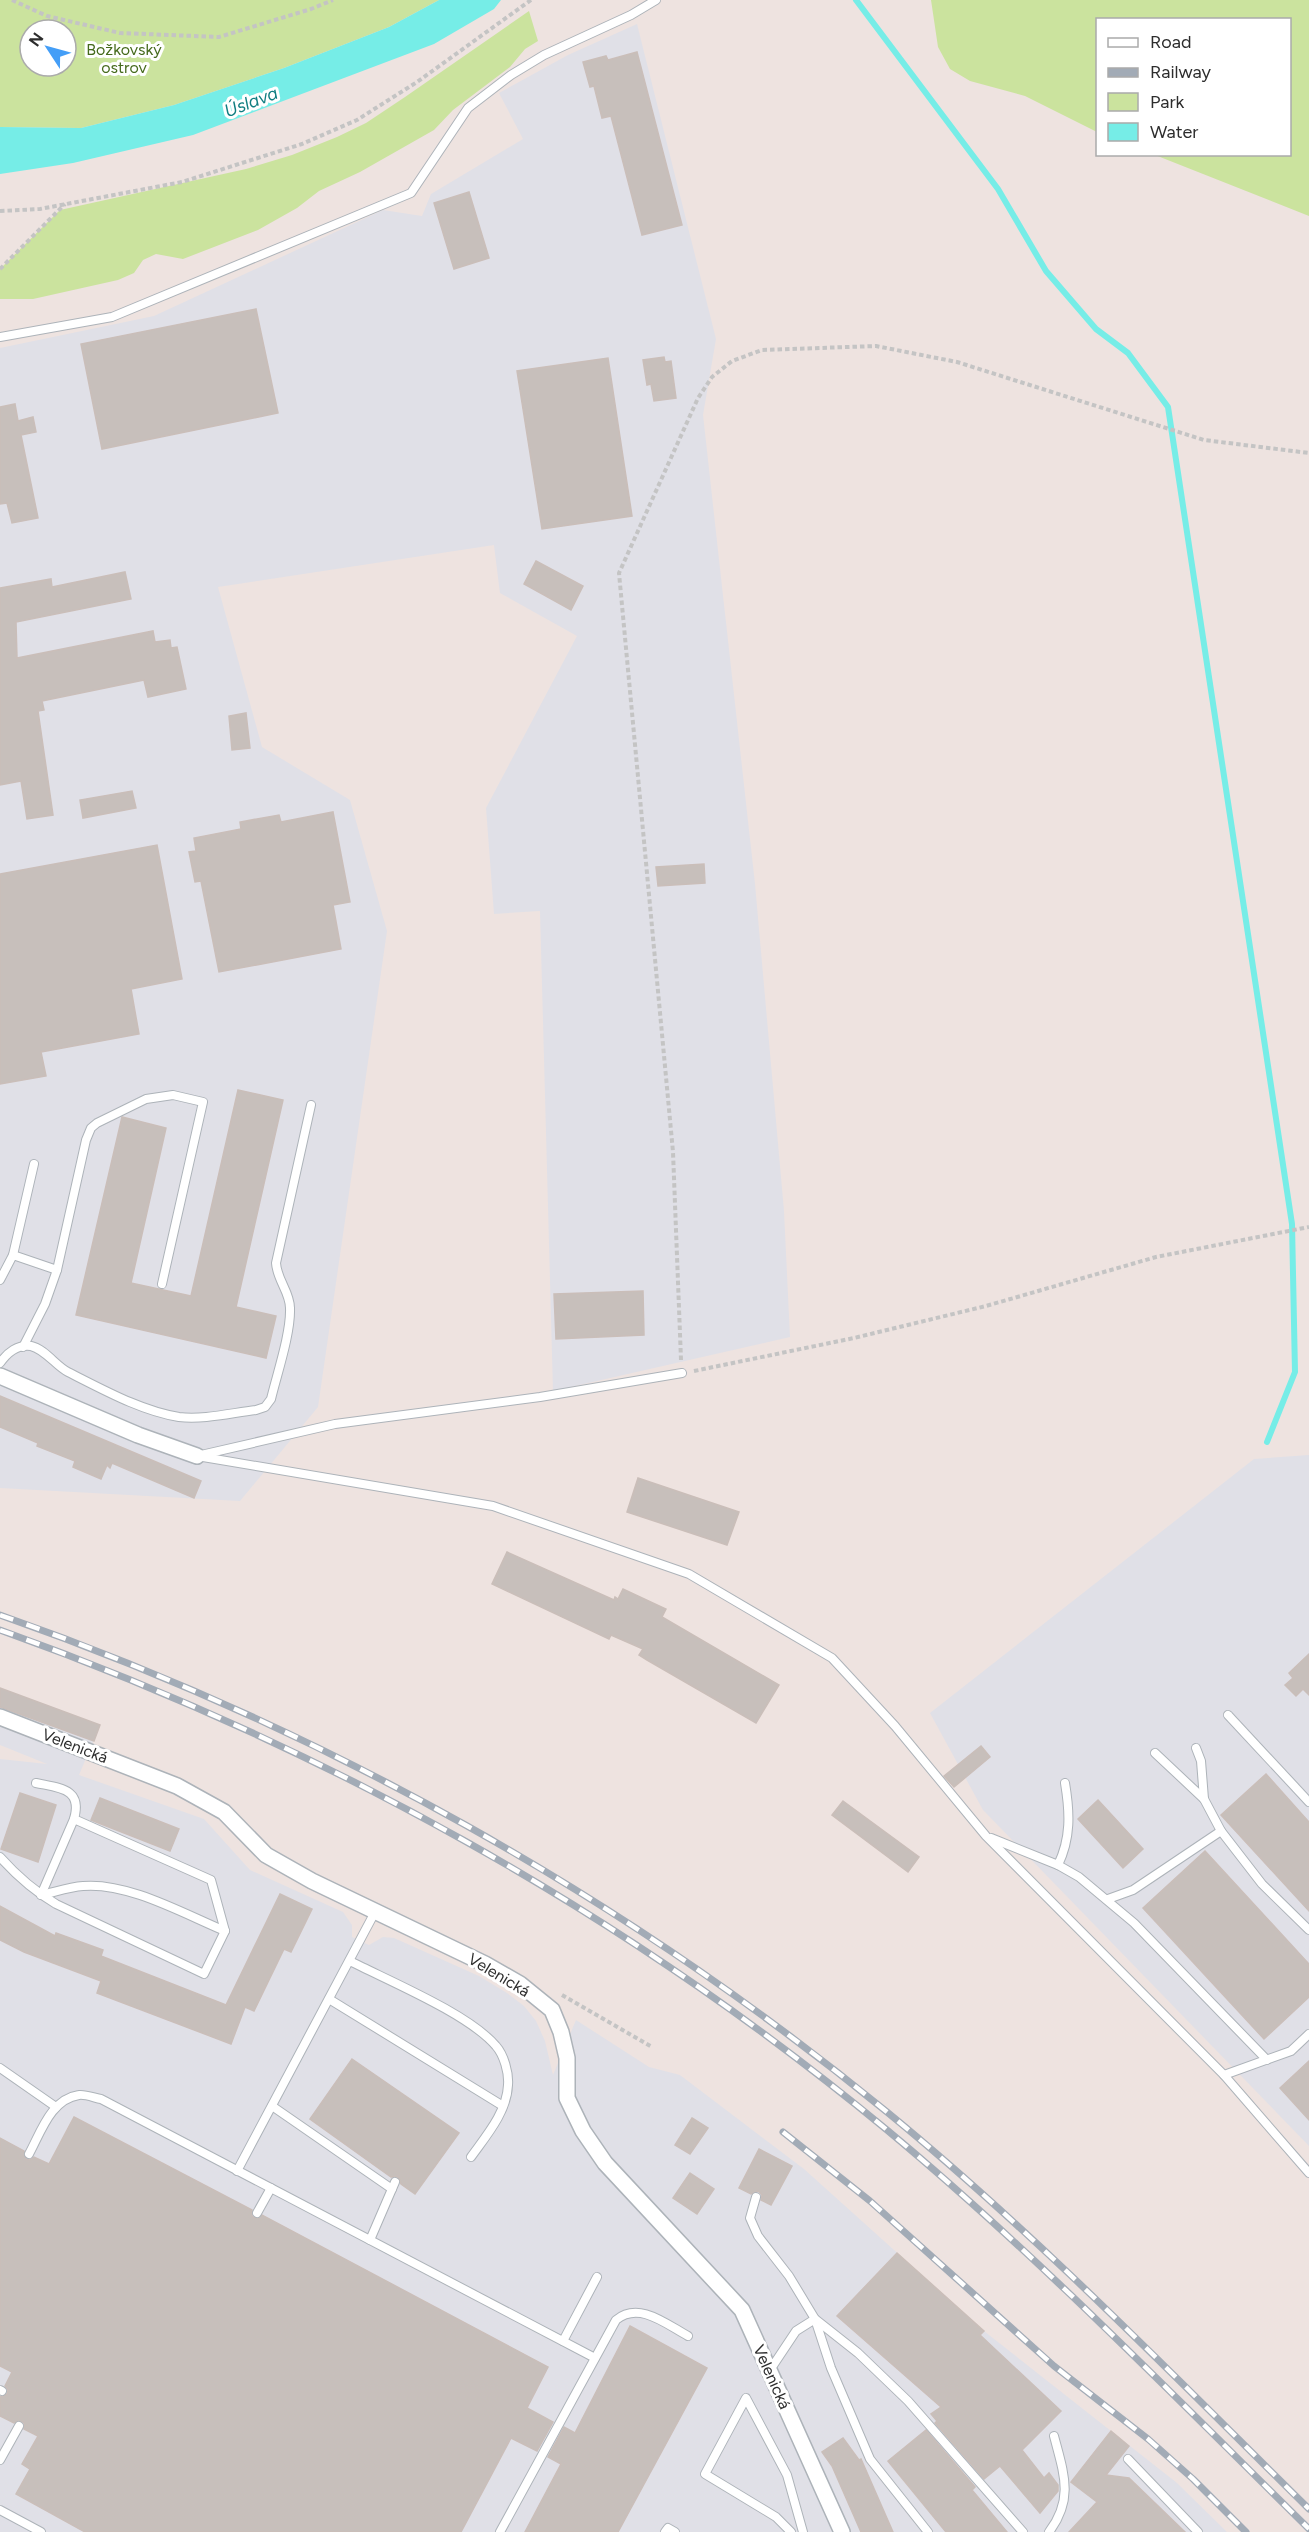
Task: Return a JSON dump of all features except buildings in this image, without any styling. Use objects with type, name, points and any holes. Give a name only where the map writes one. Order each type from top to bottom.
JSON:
[{"type":"street","points":[[0,1376],[138,1435],[197,1456]]},
{"type":"street","name":"Velenická","points":[[0,1717],[177,1786],[224,1812],[266,1855],[312,1881],[485,1964],[520,1984],[552,2010],[561,2032],[567,2058],[567,2098],[583,2131],[605,2163],[742,2310],[842,2532]]},
{"type":"lane","points":[[0,337],[112,317],[411,193],[468,108],[511,75],[544,55],[631,15],[656,0]]},
{"type":"lane","points":[[23,1347],[45,1304],[57,1270],[86,1140],[92,1128],[138,1101],[172,1095],[204,1102],[162,1284]]},
{"type":"lane","points":[[0,1363],[10,1352],[23,1347],[34,1347],[65,1371],[117,1396],[162,1413],[194,1417],[256,1410],[264,1407],[271,1399],[290,1316],[289,1299],[279,1278],[276,1263],[311,1105]]},
{"type":"lane","points":[[0,1280],[13,1255],[34,1164]]},
{"type":"lane","points":[[13,1255],[57,1270]]},
{"type":"lane","points":[[197,1456],[335,1424],[540,1397],[682,1373]]},
{"type":"lane","points":[[197,1456],[493,1506],[688,1574],[832,1658],[895,1726],[986,1836],[1224,2075],[1307,2169]]},
{"type":"lane","points":[[1228,1715],[1309,1802]]},
{"type":"lane","points":[[1196,1748],[1202,1761],[1204,1799]]},
{"type":"lane","points":[[1155,1753],[1204,1799],[1221,1831],[1262,1884],[1309,1930]]},
{"type":"lane","points":[[36,1783],[66,1790],[75,1799],[77,1808],[41,1895]]},
{"type":"lane","points":[[1058,1865],[1065,1849],[1070,1816],[1065,1784]]},
{"type":"lane","points":[[0,1857],[18,1877],[41,1895],[204,1974],[225,1931],[211,1880],[74,1819]]},
{"type":"lane","points":[[1108,1899],[1133,1890],[1221,1831]]},
{"type":"lane","points":[[986,1836],[1058,1865],[1079,1876],[1108,1899],[1178,1966],[1267,2060]]},
{"type":"lane","points":[[41,1895],[83,1886],[109,1888],[142,1896],[225,1931]]},
{"type":"lane","points":[[237,2171],[375,1912]]},
{"type":"lane","points":[[350,1961],[443,2009],[474,2028],[497,2047],[505,2064],[508,2085],[503,2106],[492,2127],[471,2157]]},
{"type":"lane","points":[[329,1999],[503,2106]]},
{"type":"lane","points":[[1224,2075],[1291,2051],[1309,2034]]},
{"type":"lane","points":[[0,2068],[56,2107]]},
{"type":"lane","points":[[29,2154],[56,2107],[63,2100],[81,2094],[101,2099],[595,2358]]},
{"type":"lane","points":[[272,2106],[323,2142],[394,2186],[370,2240]]},
{"type":"lane","points":[[323,2142],[329,2133]]},
{"type":"lane","points":[[257,2213],[271,2188]]},
{"type":"lane","points":[[756,2197],[750,2218],[758,2236],[789,2276],[815,2319],[831,2368],[870,2459],[928,2532]]},
{"type":"lane","points":[[563,2341],[597,2277]]},
{"type":"lane","points":[[500,2532],[616,2320],[625,2313],[636,2311],[653,2317],[688,2336]]},
{"type":"lane","points":[[770,2371],[796,2331],[815,2319]]},
{"type":"lane","points":[[815,2319],[858,2353],[908,2401],[1023,2532]]},
{"type":"lane","points":[[791,2532],[776,2517],[705,2474],[746,2398],[787,2475],[803,2532]]},
{"type":"lane","points":[[0,2460],[19,2426]]},
{"type":"lane","points":[[1048,2532],[1058,2520],[1065,2498],[1065,2479],[1054,2436]]},
{"type":"lane","points":[[1128,2459],[1198,2532]]},
{"type":"lane","points":[[0,2510],[41,2532]]},
{"type":"lane","points":[[665,2532],[668,2528],[675,2532]]},
{"type":"path","points":[[12,0],[46,16],[120,33],[219,37],[333,0]]},
{"type":"path","points":[[0,211],[66,204],[182,182],[302,144],[346,125],[417,82],[531,0]]},
{"type":"path","points":[[0,269],[66,204]]},
{"type":"path","points":[[1309,453],[1204,440],[957,362],[876,346],[762,350],[732,361],[712,377],[698,398],[619,573],[673,1152],[682,1373],[854,1338],[986,1306],[1156,1257],[1309,1227]]},
{"type":"path","points":[[560,1994],[652,2047]]},
{"type":"shaded area","points":[[637,24],[716,339],[703,415],[755,884],[784,1211],[790,1337],[553,1391],[540,911],[494,914],[486,808],[577,636],[500,593],[494,545],[218,587],[262,747],[350,800],[387,931],[318,1407],[240,1501],[0,1488],[0,348],[154,316],[383,210],[422,216],[431,194],[523,139],[499,93],[568,55]]},
{"type":"shaded area","points":[[1309,1455],[1309,2146],[983,1810],[930,1713],[1254,1459]]},
{"type":"shaded area","points":[[0,1688],[100,1725],[79,1775],[204,1819],[250,1870],[343,1912],[352,1925],[352,1937],[369,1945],[383,1937],[394,1938],[479,1976],[507,1993],[524,2006],[536,2021],[545,2041],[553,2075],[576,2020],[649,2067],[680,2075],[804,2169],[984,2331],[1177,2483],[1227,2532],[0,2532],[0,1759],[47,1764],[0,1745]]},
{"type":"green space","name":"Božkovský ostrov","points":[[0,0],[439,0],[389,27],[284,68],[174,105],[81,128],[0,127]]},
{"type":"green space","points":[[931,0],[1309,0],[1309,216],[1158,156],[1291,156],[1291,18],[1096,18],[1096,132],[1025,96],[970,81],[950,69],[938,47]]},
{"type":"green space","points":[[529,11],[538,41],[525,49],[510,67],[453,110],[434,130],[360,172],[319,191],[297,208],[258,230],[183,259],[156,254],[143,260],[134,273],[118,280],[33,299],[0,299],[0,269],[60,210],[246,169],[292,155],[337,137],[366,123]]},
{"type":"water","name":"Úslava","points":[[439,0],[501,0],[494,9],[434,44],[193,135],[73,163],[0,174],[0,127],[81,128],[174,105],[284,68],[389,27]]},
{"type":"waterway","points":[[856,0],[998,189],[1046,271],[1096,329],[1128,353],[1168,407],[1292,1224],[1295,1372],[1267,1442]]},
{"type":"railway","points":[[0,1615],[120,1660],[237,1710],[353,1765],[465,1825],[575,1890],[682,1959],[786,2033],[943,2159],[1103,2306],[1309,2509]]},
{"type":"railway","points":[[0,1630],[120,1676],[237,1726],[353,1781],[466,1841],[576,1906],[683,1976],[787,2051],[942,2177],[1050,2275],[1309,2529]]},
{"type":"railway","points":[[783,2132],[870,2201],[1054,2366],[1148,2439],[1193,2479],[1246,2532]]}]
